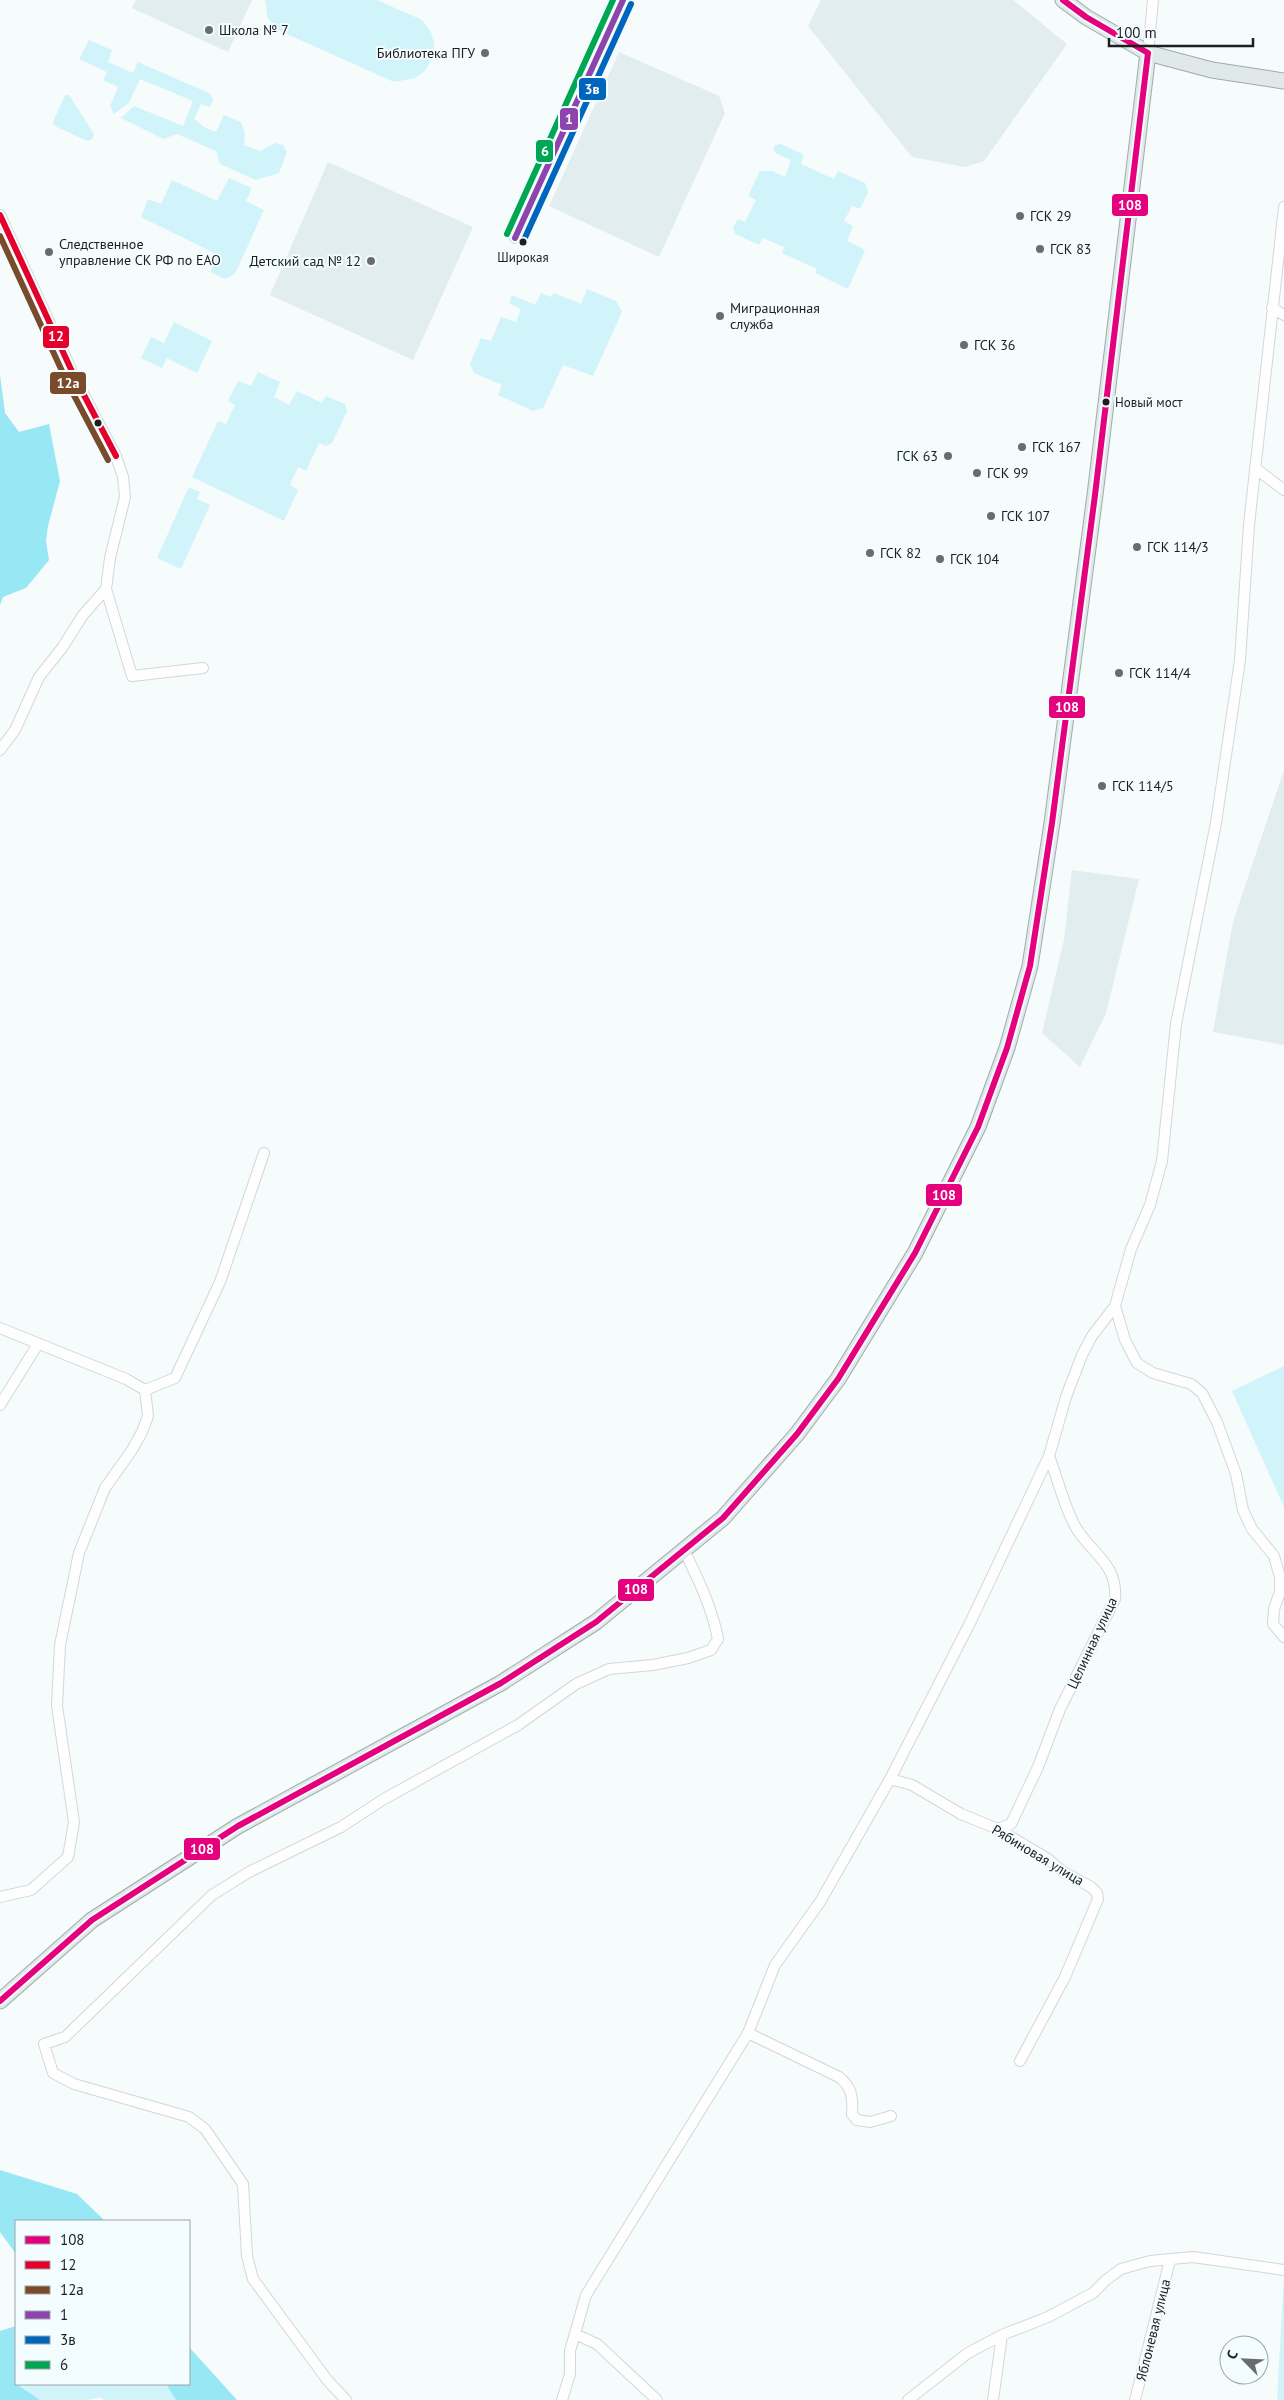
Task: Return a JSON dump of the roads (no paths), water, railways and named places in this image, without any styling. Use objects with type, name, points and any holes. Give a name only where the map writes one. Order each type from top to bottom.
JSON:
[{"type":"main road","points":[[1063,0],[1086,17],[1148,53],[1212,70],[1284,82]]},
{"type":"main road","points":[[0,2001],[92,1920],[238,1826],[501,1683],[596,1622],[723,1518],[798,1434],[838,1379],[915,1253],[978,1127],[1007,1048],[1030,966],[1052,823],[1097,485],[1148,53]]},
{"type":"street","points":[[515,238],[623,0]]},
{"type":"street","points":[[1148,53],[1153,0]]},
{"type":"street","points":[[562,2400],[570,2374],[570,2351],[586,2296],[748,2033],[775,1965],[820,1902],[890,1779],[969,1624],[1049,1456],[1066,1397],[1082,1356],[1092,1336],[1115,1306],[1131,1249],[1150,1205],[1162,1161],[1176,1024],[1216,822],[1240,660],[1255,468],[1284,206]]},
{"type":"street","points":[[0,215],[75,378],[116,456],[123,477],[124,496],[110,558],[106,590],[132,676],[203,668]]},
{"type":"street","points":[[1272,308],[1284,315]]},
{"type":"street","points":[[1255,468],[1284,490]]},
{"type":"street","points":[[0,750],[15,730],[39,677],[62,648],[83,614],[106,590]]},
{"type":"street","points":[[145,1390],[175,1378],[220,1282],[264,1153]]},
{"type":"street","points":[[1115,1306],[1125,1340],[1138,1362],[1153,1373],[1190,1384],[1202,1393],[1217,1422],[1236,1474],[1243,1510],[1252,1529],[1274,1556],[1280,1577],[1280,1592],[1274,1609],[1273,1624],[1284,1637]]},
{"type":"street","points":[[0,1328],[126,1379],[145,1390]]},
{"type":"street","points":[[0,1405],[38,1344]]},
{"type":"street","points":[[0,1897],[31,1890],[68,1857],[74,1822],[57,1706],[60,1645],[79,1553],[105,1488],[132,1450],[148,1416],[145,1390]]},
{"type":"street","name":"Целинная улица","points":[[998,1829],[1010,1824],[1038,1767],[1060,1709],[1115,1598],[1116,1586],[1108,1566],[1075,1526],[1049,1456]]},
{"type":"street","points":[[346,2400],[328,2381],[252,2279],[248,2256],[243,2184],[205,2129],[189,2117],[74,2084],[53,2073],[44,2044],[65,2036],[212,1895],[249,1872],[341,1827],[384,1799],[518,1725],[576,1684],[609,1669],[653,1665],[688,1658],[711,1650],[718,1639],[715,1623],[706,1597],[684,1550]]},
{"type":"street","name":"Рябиновая улица","points":[[890,1779],[912,1785],[961,1814],[998,1829],[1048,1859],[1062,1871],[1091,1887],[1097,1893],[1098,1899],[1065,1977],[1020,2061]]},
{"type":"street","points":[[748,2033],[839,2077],[848,2084],[853,2099],[852,2114],[857,2120],[870,2122],[891,2116]]},
{"type":"street","points":[[908,2400],[968,2353],[1002,2335],[1048,2317],[1093,2293],[1106,2280],[1122,2269],[1150,2262],[1193,2258],[1284,2270]]},
{"type":"street","name":"Яблоневая улица","points":[[1135,2400],[1170,2260]]},
{"type":"street","points":[[575,2334],[597,2344],[656,2400]]},
{"type":"street","points":[[994,2400],[1002,2335]]},
{"type":"water","points":[[0,375],[5,413],[19,432],[49,424],[60,481],[48,526],[46,541],[49,560],[26,588],[3,597],[0,605]]},
{"type":"water","points":[[0,2170],[77,2194],[104,2220],[15,2220],[15,2253],[0,2232]]},
{"type":"water","points":[[15,2326],[15,2385],[40,2400],[0,2400],[0,2331]]},
{"type":"water","points":[[190,2348],[237,2400],[176,2400],[167,2385],[190,2385]]},
{"type":"place","name":"Школа № 7","points":[[209,30]]},
{"type":"place","name":"Библиотека ПГУ","points":[[485,53]]},
{"type":"place","name":"ГСК 29","points":[[1020,216]]},
{"type":"place","name":"Широкая","points":[[523,242]]},
{"type":"place","name":"ГСК 83","points":[[1040,249]]},
{"type":"place","name":"Следственное управление СК РФ по ЕАО","points":[[49,252]]},
{"type":"place","name":"Детский сад № 12","points":[[371,261]]},
{"type":"place","name":"Миграционная служба","points":[[720,316]]},
{"type":"place","name":"ГСК 36","points":[[964,345]]},
{"type":"place","name":"Новый мост","points":[[1106,402]]},
{"type":"place","name":"ГСК 167","points":[[1022,447]]},
{"type":"place","name":"ГСК 63","points":[[948,456]]},
{"type":"place","name":"ГСК 99","points":[[977,473]]},
{"type":"place","name":"ГСК 107","points":[[991,516]]},
{"type":"place","name":"ГСК 114/3","points":[[1137,547]]},
{"type":"place","name":"ГСК 82","points":[[870,553]]},
{"type":"place","name":"ГСК 104","points":[[940,559]]},
{"type":"place","name":"ГСК 114/4","points":[[1119,673]]},
{"type":"place","name":"ГСК 114/5","points":[[1102,786]]}]
